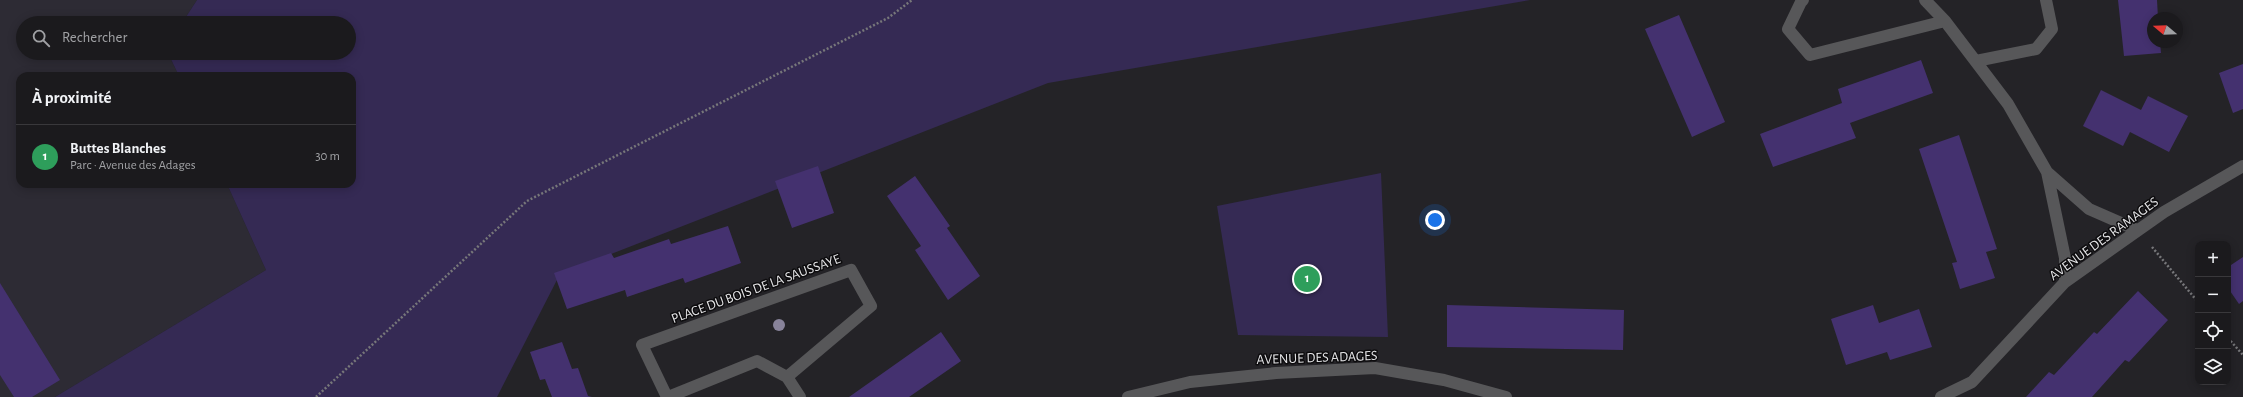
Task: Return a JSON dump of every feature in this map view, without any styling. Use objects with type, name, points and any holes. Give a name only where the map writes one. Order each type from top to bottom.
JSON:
[{"type":"street","points":[[1803,0],[1788,30],[1810,56],[1946,21]]},
{"type":"street","points":[[1925,0],[1946,21],[2008,104],[2047,172],[2065,258],[2065,282]]},
{"type":"street","points":[[1976,61],[2036,49],[2052,29],[2046,0]]},
{"type":"street","name":"AVENUE DES RAMAGES","points":[[1941,397],[1972,382],[2065,282],[2137,230],[2243,166]]},
{"type":"street","points":[[2047,172],[2089,209],[2137,230]]},
{"type":"street","name":"PLACE DU BOIS DE LA SAUSSAYE","points":[[851,270],[870,306],[787,377],[757,361],[667,397],[642,345],[851,270]]},
{"type":"street","name":"AVENUE DES ADAGES","points":[[1128,397],[1190,382],[1276,373],[1375,368],[1444,380],[1506,397]]},
{"type":"street","points":[[787,377],[800,397]]},
{"type":"path","points":[[316,397],[527,201],[888,18],[912,0]]},
{"type":"path","points":[[2137,230],[2195,298]]},
{"type":"path","points":[[2231,341],[2243,355]]},
{"type":"shaded area","points":[[0,0],[197,0],[187,16],[16,16],[16,60],[171,60],[177,72],[16,72],[16,188],[229,188],[266,270],[55,397],[0,397]]},
{"type":"shaded area","points":[[197,0],[1530,0],[1048,83],[560,274],[497,397],[55,397],[266,270],[229,188],[356,188],[356,72],[177,72],[171,60],[356,60],[356,16],[187,16]]},
{"type":"shaded area","points":[[1381,173],[1388,337],[1238,335],[1217,206]]},
{"type":"building","points":[[2118,0],[2157,0],[2158,12],[2147,12],[2147,48],[2161,48],[2161,53],[2124,56]]},
{"type":"building","points":[[1679,15],[1725,122],[1692,137],[1645,29]]},
{"type":"building","points":[[1921,60],[1933,93],[1850,123],[1856,138],[1773,167],[1760,134],[1842,103],[1838,89]]},
{"type":"building","points":[[2243,64],[2243,109],[2233,113],[2219,73]]},
{"type":"building","points":[[2101,90],[2141,110],[2148,96],[2188,116],[2169,152],[2130,132],[2123,146],[2083,126]]},
{"type":"building","points":[[1959,135],[1997,249],[1986,252],[1995,278],[1960,289],[1952,263],[1957,262],[1919,149]]},
{"type":"building","points":[[818,166],[834,213],[792,228],[775,181]]},
{"type":"building","points":[[915,176],[950,226],[947,228],[980,276],[948,300],[915,250],[921,246],[887,196]]},
{"type":"building","points":[[728,226],[741,263],[685,283],[683,278],[627,297],[625,290],[567,309],[554,273],[611,253],[614,258],[669,239],[671,244]]},
{"type":"building","points":[[2243,257],[2243,301],[2239,304],[2231,292],[2231,265]]},
{"type":"building","points":[[0,283],[60,380],[32,397],[14,397],[0,375]]},
{"type":"building","points":[[2138,291],[2168,320],[2129,362],[2125,360],[2092,397],[2026,397],[2049,372],[2054,375],[2094,332],[2097,334]]},
{"type":"building","points":[[1447,305],[1624,310],[1623,350],[1447,347]]},
{"type":"building","points":[[1873,305],[1879,323],[1919,309],[1932,347],[1890,360],[1887,352],[1846,365],[1831,319]]},
{"type":"building","points":[[941,332],[961,361],[909,397],[849,397]]},
{"type":"building","points":[[562,342],[572,369],[578,368],[588,396],[592,397],[552,397],[545,379],[540,380],[530,352]]},
{"type":"place","name":"Buttes Blanches","points":[[1307,279]]}]
